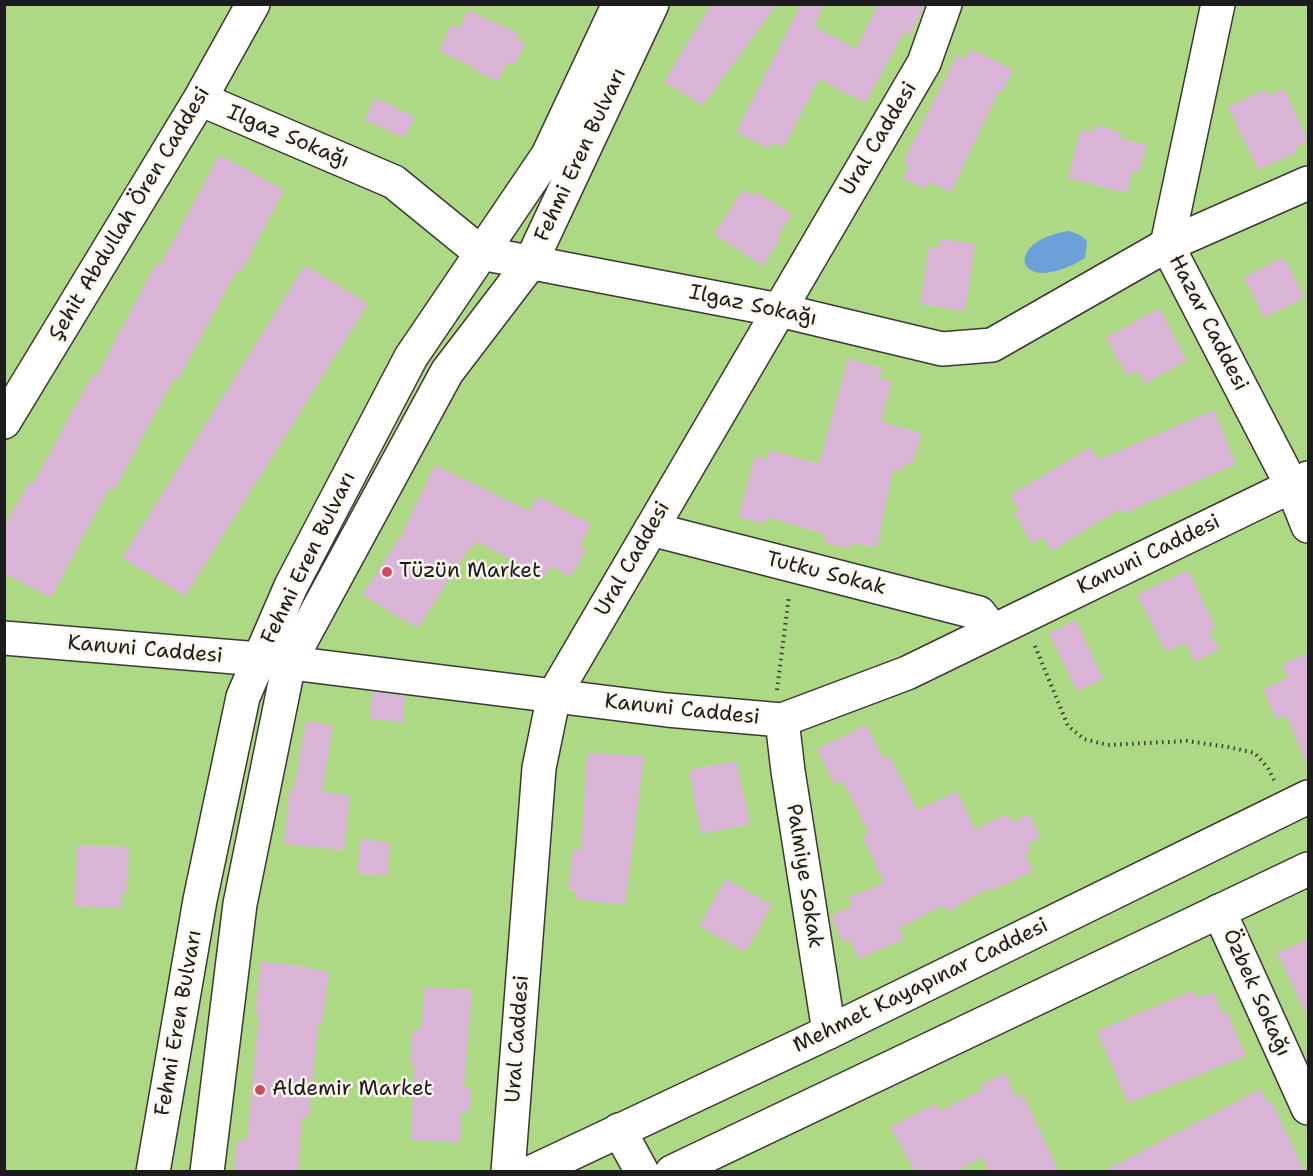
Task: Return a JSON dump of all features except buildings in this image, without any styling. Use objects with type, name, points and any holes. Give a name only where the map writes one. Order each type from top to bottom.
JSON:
[{"type":"street","name":"Şehit Abdullah Ören Caddesi","points":[[4,422],[200,99],[253,4]]},
{"type":"street","name":"Fehmi Eren Bulvarı","points":[[207,1172],[240,904],[274,661],[291,586],[411,357],[548,155],[619,4]]},
{"type":"street","name":"Fehmi Eren Bulvarı","points":[[153,1172],[200,900],[243,697],[274,661],[447,372],[531,262],[652,4]]},
{"type":"street","name":"Ural Caddesi","points":[[508,1172],[539,768],[554,695],[924,63],[945,4]]},
{"type":"street","name":"Hazar Caddesi","points":[[1218,4],[1167,245],[1300,482],[1308,526]]},
{"type":"street","name":"Ilgaz Sokağı","points":[[200,99],[394,182],[481,253],[779,310],[942,349],[992,345],[1167,245],[1308,183]]},
{"type":"street","name":"Kanuni Caddesi","points":[[4,638],[274,661],[668,710],[778,719],[908,673],[1300,482]]},
{"type":"street","name":"Tutku Sokak","points":[[651,529],[979,613],[993,631]]},
{"type":"street","name":"Palmiye Sokak","points":[[778,719],[829,1032]]},
{"type":"street","name":"Mehmet Kayapınar Caddesi","points":[[532,1172],[829,1032],[1298,803]]},
{"type":"street","points":[[672,1172],[1308,869]]},
{"type":"street","name":"Özbek Sokağı","points":[[1219,911],[1308,1108]]},
{"type":"street","points":[[619,1130],[642,1172]]},
{"type":"path","points":[[778,719],[793,566]]},
{"type":"path","points":[[1023,616],[1068,726],[1084,739],[1108,745],[1187,741],[1255,753],[1298,803]]},
{"type":"green space","points":[[5,5],[1308,5],[1308,1171],[5,1172]]},
{"type":"water","points":[[1069,231],[1080,235],[1087,241],[1085,258],[1062,269],[1044,273],[1031,271],[1025,264],[1026,255],[1033,245],[1047,237]]},
{"type":"place","name":"Tüzün Market","points":[[387,572]]},
{"type":"place","name":"Aldemir Market","points":[[260,1090]]}]
